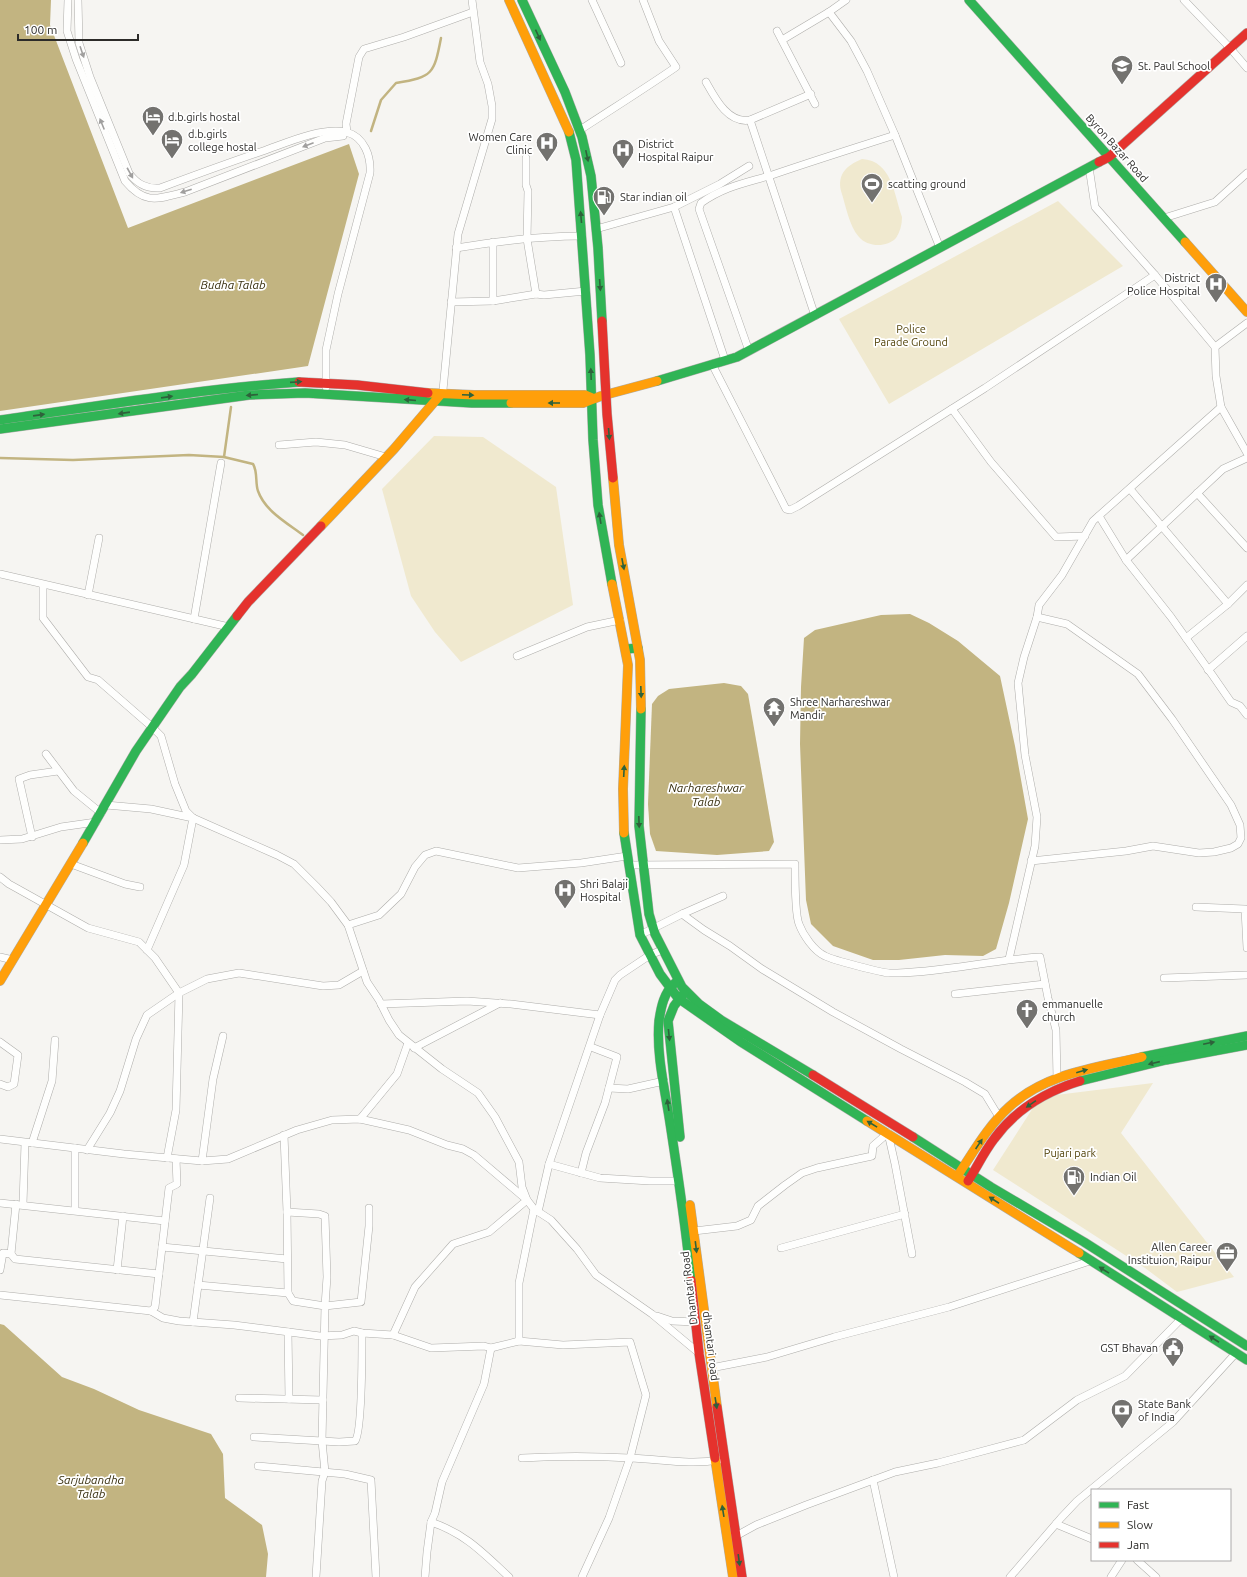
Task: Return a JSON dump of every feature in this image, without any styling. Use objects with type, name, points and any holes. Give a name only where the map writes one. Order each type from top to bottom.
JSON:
[{"type":"main road","points":[[509,0],[571,137],[576,160],[586,291],[592,398],[592,440],[598,505],[603,538],[626,649],[628,673],[624,830],[640,935],[660,974],[678,998],[741,1042],[888,1134],[1084,1242],[1247,1346]]},
{"type":"main road","points":[[522,0],[565,92],[580,130],[590,176],[596,229],[606,396],[619,545],[638,648],[641,699],[639,826],[649,914],[653,928],[662,950],[678,980],[685,991],[699,1004],[721,1020],[871,1110],[959,1172]]},
{"type":"main road","name":"Byron Bazar Road","points":[[969,0],[1247,312]]},
{"type":"main road","points":[[0,429],[249,395],[277,393],[326,394],[434,402],[583,403],[592,398],[606,396],[737,357],[1109,157],[1247,32]]},
{"type":"main road","points":[[0,420],[260,385],[303,382],[357,385],[441,394],[585,394],[592,398]]},
{"type":"main road","points":[[0,981],[47,905],[136,751],[180,687],[192,674],[248,602],[386,456],[441,394]]},
{"type":"main road","points":[[626,649],[638,648]]},
{"type":"main road","points":[[669,988],[678,980]]},
{"type":"main road","name":"dhamtari road","points":[[669,988],[662,1003],[659,1022],[660,1056],[680,1180],[699,1353],[720,1460],[733,1577]]},
{"type":"main road","name":"Dhamtari Road","points":[[685,991],[678,998],[670,1013],[668,1028],[678,1125],[694,1231],[711,1368],[720,1460],[736,1536],[742,1577]]},
{"type":"main road","points":[[959,1172],[999,1117],[1027,1094],[1057,1078],[1088,1069],[1247,1036]]},
{"type":"main road","points":[[969,1178],[999,1133],[1022,1110],[1040,1097],[1083,1079],[1109,1072],[1247,1045]]},
{"type":"main road","points":[[969,1178],[1090,1261],[1247,1360]]},
{"type":"street","points":[[68,0],[67,31],[76,59],[125,181],[134,192],[140,196],[150,198],[164,197],[185,192],[325,138],[340,136],[359,139]]},
{"type":"street","points":[[78,0],[79,43],[90,77],[130,173],[135,180],[142,185],[151,188],[160,188],[319,133],[336,131],[347,132],[359,139],[367,150],[371,162],[370,173],[338,294],[328,343],[326,394]]},
{"type":"street","points":[[441,394],[443,390],[456,248],[463,213],[492,119],[490,91],[480,62],[472,0]]},
{"type":"street","points":[[592,0],[621,63]]},
{"type":"street","points":[[580,130],[626,99],[638,94],[676,67],[660,41],[643,0]]},
{"type":"street","points":[[782,40],[846,0]]},
{"type":"street","points":[[1184,0],[1247,68]]},
{"type":"street","points":[[347,132],[346,124],[359,57],[364,49],[404,37],[473,12]]},
{"type":"street","points":[[829,12],[850,41],[867,71],[895,135],[940,248]]},
{"type":"street","points":[[777,31],[816,104]]},
{"type":"street","points":[[706,82],[717,102],[724,110],[744,121],[750,120],[811,94]]},
{"type":"street","points":[[750,120],[815,316]]},
{"type":"street","points":[[749,351],[699,209],[701,203],[709,197],[736,184],[769,176],[895,135]]},
{"type":"street","points":[[526,158],[526,185],[528,191],[527,239],[536,294]]},
{"type":"street","points":[[596,229],[674,207],[720,184],[749,166]]},
{"type":"street","points":[[1089,168],[1095,207],[1155,275],[1215,347],[1216,376],[1221,407],[1247,452]]},
{"type":"street","points":[[1164,218],[1215,202],[1247,173]]},
{"type":"street","points":[[674,207],[725,360]]},
{"type":"street","points":[[456,248],[493,242],[555,236],[582,236]]},
{"type":"street","points":[[493,242],[493,301]]},
{"type":"street","points":[[712,364],[786,509],[790,510],[952,409],[1155,275]]},
{"type":"street","points":[[451,302],[493,301],[536,294],[544,295],[586,291]]},
{"type":"street","points":[[1215,347],[1247,323]]},
{"type":"street","points":[[1009,959],[1035,846],[1038,817],[1025,755],[1018,682],[1024,657],[1038,617],[1039,605],[1062,575],[1093,521],[1221,407]]},
{"type":"street","points":[[952,409],[991,462],[1056,537],[1084,536]]},
{"type":"street","points":[[279,445],[316,442],[345,445],[386,456]]},
{"type":"street","points":[[1126,560],[1223,469],[1247,458]]},
{"type":"street","points":[[194,620],[221,463]]},
{"type":"street","points":[[1130,489],[1228,604]]},
{"type":"street","points":[[1197,493],[1247,548]]},
{"type":"street","points":[[1099,516],[1126,560],[1186,638],[1231,702],[1240,706],[1247,715]]},
{"type":"street","points":[[88,595],[99,538]]},
{"type":"street","points":[[0,574],[229,627]]},
{"type":"street","points":[[43,584],[43,618],[88,677],[98,680],[152,726],[161,736],[175,784],[186,811],[193,818]]},
{"type":"street","points":[[1186,638],[1228,604],[1247,585]]},
{"type":"street","points":[[1031,861],[1153,846],[1199,852],[1214,852],[1231,848],[1238,844],[1241,838],[1240,825],[1231,805],[1172,719],[1138,674],[1067,624],[1038,617]]},
{"type":"street","points":[[517,656],[587,626],[620,620]]},
{"type":"street","points":[[1208,670],[1247,636]]},
{"type":"street","points":[[46,754],[74,791],[103,809],[151,808],[193,818],[251,843],[294,864],[331,902],[348,925],[367,982],[398,1034],[442,1070],[478,1093],[495,1116],[514,1151],[518,1162],[522,1187],[527,1200]]},
{"type":"street","points":[[32,837],[19,779],[30,775],[58,771]]},
{"type":"street","points":[[147,950],[184,866],[193,818]]},
{"type":"street","points":[[0,840],[22,839],[32,837],[61,826],[96,822]]},
{"type":"street","points":[[348,925],[378,915],[401,894],[415,867],[425,855],[436,851],[518,868],[628,860],[643,865],[795,864],[798,923],[808,940],[825,956],[888,973],[970,966],[1009,959],[1040,957],[1056,1030],[1057,1078]]},
{"type":"street","points":[[71,864],[124,884],[140,887]]},
{"type":"street","points":[[0,877],[9,884],[88,928],[139,942],[168,975],[179,994],[176,1110],[167,1158]]},
{"type":"street","points":[[640,935],[723,896]]},
{"type":"street","points":[[1196,907],[1245,909],[1247,948]]},
{"type":"street","points":[[682,914],[730,946],[762,970],[840,1015],[985,1094],[999,1117]]},
{"type":"street","points":[[518,1341],[519,1283],[536,1210],[549,1164],[591,1047],[600,1015],[615,980],[650,955],[662,950]]},
{"type":"street","points":[[0,957],[13,960]]},
{"type":"street","points":[[86,1150],[110,1113],[120,1091],[136,1039],[147,1015],[179,994],[207,979],[239,974],[323,986],[339,985],[364,972]]},
{"type":"street","points":[[1164,978],[1247,975]]},
{"type":"street","points":[[955,994],[1045,984]]},
{"type":"street","points":[[381,1004],[467,1001],[500,1003],[600,1015]]},
{"type":"street","points":[[360,1119],[396,1074],[411,1046],[500,1003]]},
{"type":"street","points":[[202,1161],[213,1079],[223,1036]]},
{"type":"street","points":[[11,1254],[28,1143],[52,1081],[55,1040]]},
{"type":"street","points":[[0,1042],[18,1055],[14,1084],[8,1087],[0,1084]]},
{"type":"street","points":[[581,1173],[586,1153],[605,1103],[616,1057],[591,1047]]},
{"type":"street","points":[[609,1088],[628,1089],[664,1081]]},
{"type":"street","points":[[0,1139],[86,1150],[202,1161],[228,1159],[284,1135],[332,1120],[360,1119],[409,1130],[447,1145],[463,1149],[474,1155],[527,1200],[536,1210],[551,1220],[596,1275],[652,1314],[699,1353],[709,1356]]},
{"type":"street","points":[[694,1231],[737,1226],[750,1220],[758,1206],[802,1173],[817,1168],[872,1156],[872,1146],[888,1134],[912,1254]]},
{"type":"street","points":[[284,1135],[288,1293],[293,1301],[326,1306],[361,1302],[369,1226],[369,1208]]},
{"type":"street","points":[[75,1148],[75,1210]]},
{"type":"street","points":[[151,1311],[155,1307],[169,1188],[177,1184],[176,1159]]},
{"type":"street","points":[[549,1164],[600,1178],[650,1181],[680,1180]]},
{"type":"street","points":[[194,1322],[210,1198]]},
{"type":"street","points":[[393,1335],[415,1287],[453,1244],[489,1232],[527,1200]]},
{"type":"street","points":[[0,1202],[165,1221]]},
{"type":"street","points":[[287,1212],[319,1214],[325,1216],[327,1277],[322,1441],[325,1472],[322,1482],[316,1577]]},
{"type":"street","points":[[781,1248],[904,1214]]},
{"type":"street","points":[[117,1270],[123,1216]]},
{"type":"street","points":[[162,1247],[287,1259]]},
{"type":"street","points":[[0,1270],[3,1253],[11,1254],[15,1259],[159,1274]]},
{"type":"street","points":[[711,1368],[767,1357],[834,1337],[949,1307],[1090,1261]]},
{"type":"street","points":[[198,1285],[288,1293]]},
{"type":"street","points":[[0,1295],[151,1311],[163,1318],[194,1322],[234,1324],[326,1337],[342,1335],[354,1331],[393,1335],[431,1348],[484,1346],[491,1348],[518,1341],[563,1344],[630,1342],[646,1395],[630,1458],[609,1518],[582,1577]]},
{"type":"street","points":[[652,1314],[672,1320],[696,1322]]},
{"type":"street","points":[[736,1536],[806,1505],[895,1472],[938,1463],[1024,1440],[1077,1400],[1125,1376],[1182,1318]]},
{"type":"street","points":[[288,1332],[289,1399]]},
{"type":"street","points":[[254,1437],[350,1442],[357,1439],[362,1333]]},
{"type":"street","points":[[425,1577],[431,1522],[435,1513],[442,1482],[484,1384],[491,1348]]},
{"type":"street","points":[[1092,1489],[1173,1422],[1236,1353]]},
{"type":"street","points":[[239,1398],[323,1400]]},
{"type":"street","points":[[522,1458],[630,1458],[682,1462],[720,1460]]},
{"type":"street","points":[[258,1466],[345,1474],[371,1480],[376,1577]]},
{"type":"street","points":[[873,1480],[894,1577]]},
{"type":"street","points":[[1010,1577],[1077,1501],[1091,1489]]},
{"type":"street","points":[[431,1522],[443,1526],[475,1545],[509,1577]]},
{"type":"street","points":[[1056,1524],[1091,1538]]},
{"type":"street","points":[[1111,1577],[1121,1561]]},
{"type":"street","points":[[1138,1561],[1156,1577]]},
{"type":"green space","name":"scatting ground","points":[[862,159],[872,161],[886,172],[894,189],[902,217],[900,231],[896,238],[882,245],[867,243],[859,237],[848,216],[841,191],[840,180],[844,171],[852,164]]},
{"type":"green space","name":"Police Parade Ground","points":[[1058,201],[1123,266],[889,404],[839,319]]},
{"type":"green space","points":[[434,436],[483,437],[556,487],[573,605],[461,662],[435,632],[411,596],[382,489]]},
{"type":"green space","name":"Pujari park","points":[[1153,1083],[1121,1133],[1234,1277],[1177,1292],[1145,1268],[993,1170],[1040,1097]]},
{"type":"water","name":"Budha Talab","points":[[0,0],[51,0],[50,25],[128,228],[349,144],[359,174],[308,366],[0,411]]},
{"type":"water","points":[[910,614],[929,623],[958,641],[1000,676],[1015,746],[1028,819],[1009,903],[996,949],[983,956],[945,955],[899,960],[873,960],[833,946],[811,924],[806,900],[800,744],[804,638],[815,630],[881,615]]},
{"type":"water","name":"Narhareshwar Talab","points":[[724,683],[741,686],[748,694],[774,842],[769,851],[717,855],[656,851],[650,834],[648,804],[652,704],[658,696],[669,689]]},
{"type":"water","name":"Sarjubandha Talab","points":[[0,1324],[4,1325],[62,1377],[94,1389],[139,1410],[211,1434],[223,1454],[225,1498],[262,1525],[268,1554],[266,1577],[0,1577]]},
{"type":"waterway","points":[[371,131],[381,100],[396,83],[425,76],[430,72],[436,59],[441,38]]},
{"type":"waterway","points":[[224,457],[231,407]]},
{"type":"waterway","points":[[0,458],[73,460],[189,455],[224,457],[253,464],[255,467],[258,491],[261,498],[271,511],[303,535]]},
{"type":"traffic: fast","points":[[522,0],[565,92],[582,137],[591,176],[598,248],[602,321]]},
{"type":"traffic: fast","points":[[969,0],[1185,242]]},
{"type":"traffic: fast","points":[[569,132],[576,160],[590,355],[593,440],[598,505],[612,584]]},
{"type":"traffic: fast","points":[[657,381],[737,357],[1099,162]]},
{"type":"traffic: fast","points":[[0,420],[187,393],[299,382]]},
{"type":"traffic: fast","points":[[0,429],[249,395],[305,393],[472,403],[511,403]]},
{"type":"traffic: fast","points":[[83,843],[136,751],[180,687],[192,674],[237,616]]},
{"type":"traffic: fast","points":[[626,649],[638,648]]},
{"type":"traffic: fast","points":[[641,709],[639,826],[649,914],[655,934],[682,987],[699,1004],[721,1020],[813,1075]]},
{"type":"traffic: fast","points":[[624,833],[640,935],[660,974],[678,998],[741,1042],[867,1121]]},
{"type":"traffic: fast","points":[[675,983],[668,991],[662,1005],[658,1034],[662,1072],[682,1201],[691,1280]]},
{"type":"traffic: fast","points":[[680,1137],[668,1021],[674,1006],[684,993]]},
{"type":"traffic: fast","points":[[1142,1057],[1247,1036]]},
{"type":"traffic: fast","points":[[1080,1081],[1166,1060],[1247,1045]]},
{"type":"traffic: fast","points":[[913,1137],[991,1187],[1084,1242],[1247,1346]]},
{"type":"traffic: fast","points":[[1079,1253],[1247,1360]]},
{"type":"traffic: slow","points":[[509,0],[569,132]]},
{"type":"traffic: slow","points":[[1185,242],[1247,312]]},
{"type":"traffic: slow","points":[[511,403],[583,403],[601,396],[657,381]]},
{"type":"traffic: slow","points":[[428,393],[474,395],[585,395],[592,398]]},
{"type":"traffic: slow","points":[[321,526],[394,449],[441,394]]},
{"type":"traffic: slow","points":[[613,478],[619,545],[640,660],[641,709]]},
{"type":"traffic: slow","points":[[612,584],[628,665],[623,789],[624,833]]},
{"type":"traffic: slow","points":[[0,981],[83,843]]},
{"type":"traffic: slow","points":[[958,1175],[994,1122],[1001,1114],[1023,1096],[1039,1086],[1072,1073],[1142,1057]]},
{"type":"traffic: slow","points":[[867,1121],[1079,1253]]},
{"type":"traffic: slow","points":[[690,1205],[717,1407]]},
{"type":"traffic: slow","points":[[715,1458],[733,1577]]},
{"type":"traffic: jam","points":[[1099,162],[1109,157],[1247,33]]},
{"type":"traffic: jam","points":[[602,321],[607,414],[613,478]]},
{"type":"traffic: jam","points":[[299,382],[357,385],[428,393]]},
{"type":"traffic: jam","points":[[237,616],[248,602],[321,526]]},
{"type":"traffic: jam","points":[[813,1075],[913,1137]]},
{"type":"traffic: jam","points":[[968,1181],[990,1144],[1012,1119],[1032,1103],[1044,1096],[1080,1081]]},
{"type":"traffic: jam","points":[[691,1280],[699,1353],[715,1458]]},
{"type":"traffic: jam","points":[[717,1407],[742,1577]]},
{"type":"place","name":"St. Paul School","points":[[1122,86]]},
{"type":"place","name":"d.b.girls hostal","points":[[153,136]]},
{"type":"place","name":"d.b.girls college hostal","points":[[172,160]]},
{"type":"place","name":"Women Care Clinic","points":[[547,162]]},
{"type":"place","name":"District Hospital Raipur","points":[[623,170]]},
{"type":"place","name":"scatting ground","points":[[872,204]]},
{"type":"place","name":"Star indian oil","points":[[604,216]]},
{"type":"place","name":"District Police Hospital","points":[[1216,304]]},
{"type":"place","name":"Shree Narhareshwar Mandir","points":[[774,728]]},
{"type":"place","name":"Shri Balaji Hospital","points":[[565,910]]},
{"type":"place","name":"emmanuelle church","points":[[1027,1030]]},
{"type":"place","name":"Indian Oil","points":[[1074,1196]]},
{"type":"place","name":"Allen Career Instituion, Raipur","points":[[1227,1272]]},
{"type":"place","name":"GST Bhavan","points":[[1173,1368]]},
{"type":"place","name":"State Bank of India","points":[[1122,1430]]}]
